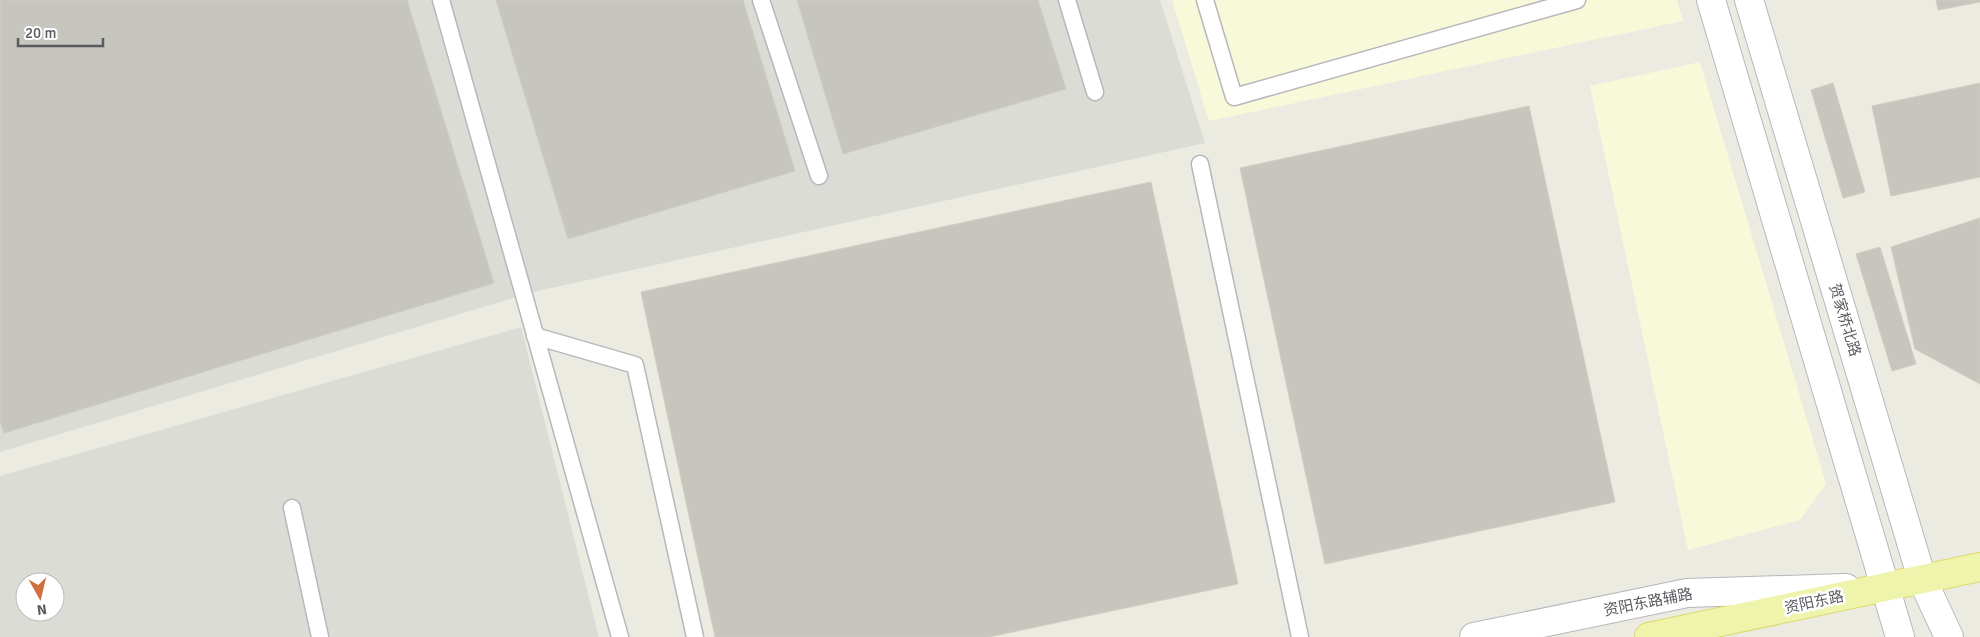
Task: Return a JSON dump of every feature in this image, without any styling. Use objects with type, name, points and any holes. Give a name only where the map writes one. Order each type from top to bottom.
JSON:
[{"type":"main road","points":[[1711,0],[1900,637]]},
{"type":"main road","name":"贺家桥北路","points":[[1749,0],[1922,579],[1949,637]]},
{"type":"main road","points":[[1922,579],[1980,554]]},
{"type":"main road","name":"资阳东路","points":[[1649,637],[1980,567]]},
{"type":"main road","name":"资阳东路辅路","points":[[1474,637],[1687,593],[1885,587]]},
{"type":"lane","points":[[441,0],[620,637]]},
{"type":"lane","points":[[761,0],[819,176]]},
{"type":"lane","points":[[1068,0],[1095,92]]},
{"type":"lane","points":[[1205,0],[1234,97],[1577,0]]},
{"type":"lane","points":[[1200,164],[1300,637]]},
{"type":"lane","points":[[535,336],[635,365],[695,637]]},
{"type":"lane","points":[[292,508],[320,637]]},
{"type":"shaded area","points":[[0,0],[1160,0],[1205,143],[533,292],[0,452]]},
{"type":"shaded area","points":[[1172,0],[1677,0],[1683,21],[1209,121]]},
{"type":"shaded area","points":[[1700,62],[1826,484],[1800,520],[1688,550],[1590,86]]},
{"type":"shaded area","points":[[521,327],[599,637],[0,637],[0,476]]},
{"type":"building","points":[[0,0],[407,0],[494,283],[4,433],[0,421]]},
{"type":"building","points":[[496,0],[743,0],[795,171],[568,239]]},
{"type":"building","points":[[797,0],[1038,0],[1066,89],[843,154]]},
{"type":"building","points":[[1936,0],[1980,0],[1980,2],[1938,10]]},
{"type":"building","points":[[1833,83],[1865,192],[1843,198],[1811,90]]},
{"type":"building","points":[[1980,83],[1980,177],[1891,196],[1872,106]]},
{"type":"building","points":[[1529,106],[1615,502],[1325,564],[1240,168]]},
{"type":"building","points":[[1151,182],[1238,584],[989,637],[715,637],[641,292]]},
{"type":"building","points":[[1980,218],[1980,384],[1915,349],[1891,247]]},
{"type":"building","points":[[1880,247],[1916,364],[1892,371],[1856,254]]}]
